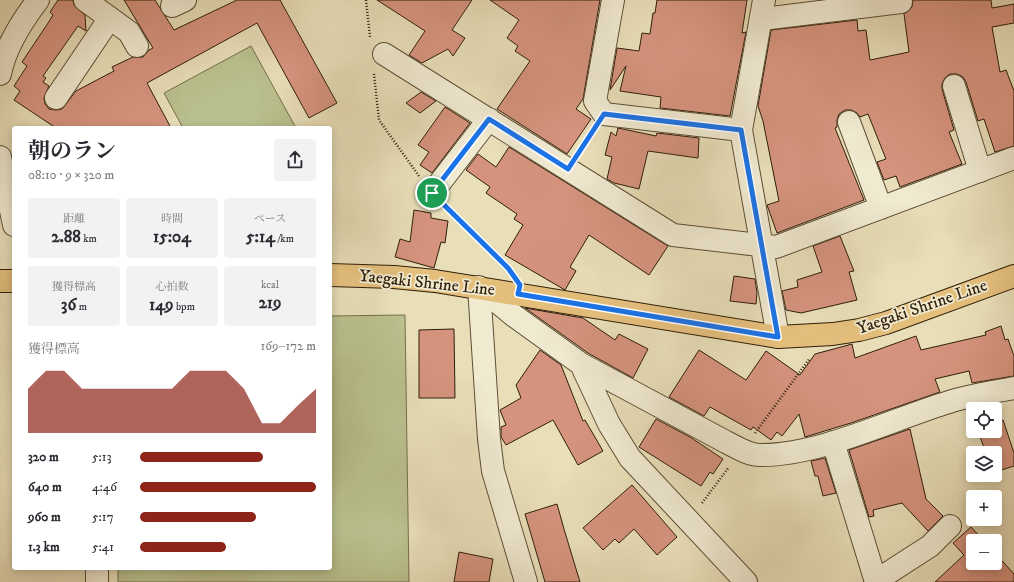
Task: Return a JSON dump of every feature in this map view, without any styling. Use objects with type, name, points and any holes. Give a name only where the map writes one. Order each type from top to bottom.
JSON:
[{"type":"main road","name":"Yaegaki Shrine Line","points":[[332,275],[394,277],[479,287],[778,337],[833,334],[859,330],[886,322],[1014,276]]},
{"type":"main road","points":[[0,281],[12,281]]},
{"type":"street","points":[[0,74],[12,41],[26,15],[38,0]]},
{"type":"street","points":[[85,0],[129,32],[137,46]]},
{"type":"street","points":[[613,0],[595,100],[604,114],[741,130]]},
{"type":"street","points":[[778,337],[741,130],[763,9],[901,2]]},
{"type":"street","points":[[56,98],[110,18]]},
{"type":"street","points":[[376,54],[489,119],[673,235],[776,247],[1014,158]]},
{"type":"street","points":[[954,86],[980,171]]},
{"type":"street","points":[[432,193],[489,119]]},
{"type":"street","points":[[849,122],[881,208]]},
{"type":"street","points":[[0,157],[12,215]]},
{"type":"street","points":[[479,287],[513,315],[581,364],[726,442],[759,455],[805,449],[833,442],[950,401],[1014,388]]},
{"type":"street","points":[[479,287],[488,439],[493,471],[526,582]]},
{"type":"street","points":[[581,364],[609,424],[630,458],[746,582]]},
{"type":"street","points":[[833,442],[876,582]]},
{"type":"street","points":[[879,582],[885,576],[930,546],[950,526]]},
{"type":"street","points":[[97,570],[97,582]]},
{"type":"path","points":[[366,0],[376,54],[379,120],[432,193],[508,268],[520,285],[518,294]]},
{"type":"path","points":[[568,169],[604,114]]},
{"type":"green space","points":[[251,46],[295,126],[182,126],[164,93]]},
{"type":"green space","points":[[405,315],[409,582],[118,582],[118,570],[332,570],[332,316]]},
{"type":"building","points":[[58,0],[73,0],[74,5],[85,15],[86,31],[78,26],[43,76],[46,78],[43,82],[49,86],[44,98],[45,104],[49,109],[62,109],[76,91],[114,71],[112,67],[133,57],[143,57],[153,48],[124,0],[155,0],[174,30],[237,0],[280,0],[337,103],[309,118],[257,23],[147,83],[170,126],[53,126],[14,100],[20,91],[14,86],[27,66],[22,62],[53,15],[50,12]]},
{"type":"building","points":[[377,0],[472,0],[452,30],[465,38],[453,56],[448,49],[422,63],[409,55],[425,31]]},
{"type":"building","points":[[490,0],[600,0],[583,99],[576,109],[591,119],[567,154],[497,109],[530,61],[515,51],[518,46],[507,38],[519,20]]},
{"type":"building","points":[[657,0],[747,0],[742,33],[746,32],[730,116],[660,108],[661,97],[620,91],[626,66],[610,90],[617,48],[639,51],[642,33],[650,34],[653,13],[655,13]]},
{"type":"building","points":[[913,0],[991,0],[992,8],[1014,4],[1014,23],[992,27],[1000,72],[1006,70],[1014,91],[1014,146],[995,152],[984,119],[978,121],[966,82],[963,77],[957,74],[950,74],[945,78],[942,84],[942,89],[954,130],[949,132],[962,164],[900,187],[896,176],[884,180],[877,162],[886,159],[868,114],[860,117],[857,113],[851,110],[845,110],[839,114],[837,127],[835,128],[864,200],[777,233],[767,205],[779,201],[763,121],[758,106],[771,30],[857,20],[858,31],[866,30],[870,60],[909,52],[904,14],[912,7]]},
{"type":"building","points":[[421,92],[436,101],[420,113],[406,103]]},
{"type":"building","points":[[445,107],[470,123],[432,173],[420,165],[429,152],[418,145]]},
{"type":"building","points":[[618,128],[656,136],[657,133],[699,138],[698,158],[648,151],[639,189],[614,183],[607,179],[612,157],[605,155],[611,132],[616,136]]},
{"type":"building","points":[[509,147],[668,246],[649,275],[589,235],[570,267],[576,271],[565,290],[505,255],[523,225],[514,219],[517,214],[486,193],[490,187],[466,170],[478,154],[496,167]]},
{"type":"building","points":[[414,210],[431,213],[431,218],[448,221],[445,243],[441,242],[434,268],[395,257],[400,239],[410,242]]},
{"type":"building","points":[[840,236],[854,271],[849,272],[857,300],[801,313],[786,310],[782,291],[798,287],[797,280],[822,272],[813,246]]},
{"type":"building","points":[[734,276],[755,279],[757,293],[756,304],[730,301]]},
{"type":"building","points":[[525,308],[583,318],[615,340],[619,334],[648,349],[633,378],[588,353]]},
{"type":"building","points":[[1001,326],[1005,340],[1008,339],[1014,356],[1014,376],[972,383],[969,371],[935,379],[940,392],[851,423],[805,437],[799,414],[782,436],[777,432],[771,440],[753,427],[751,430],[710,407],[704,416],[669,397],[699,350],[746,380],[766,351],[800,375],[815,354],[852,344],[855,358],[916,336],[921,350],[986,335],[985,332]]},
{"type":"building","points":[[454,329],[455,398],[419,398],[419,330]]},
{"type":"building","points":[[540,350],[561,365],[583,421],[585,420],[603,451],[578,465],[553,420],[506,445],[501,437],[501,427],[506,425],[500,410],[521,398],[516,385]]},
{"type":"building","points":[[656,419],[690,437],[723,459],[713,474],[710,472],[701,486],[639,447]]},
{"type":"building","points":[[1002,420],[1014,453],[1014,466],[1002,470],[1002,446],[983,446],[981,438],[1002,438]]},
{"type":"building","points":[[910,429],[926,499],[943,516],[928,531],[902,503],[873,510],[874,516],[869,517],[849,450]]},
{"type":"building","points":[[825,458],[836,493],[823,496],[818,476],[815,476],[811,461]]},
{"type":"building","points":[[632,485],[677,537],[657,555],[634,529],[619,543],[615,539],[603,550],[583,528]]},
{"type":"building","points":[[557,504],[580,582],[545,582],[525,514]]},
{"type":"building","points":[[971,527],[978,534],[966,534],[966,570],[1002,570],[1002,561],[1014,574],[1014,582],[935,582],[964,555],[953,543]]},
{"type":"building","points":[[459,552],[493,559],[489,582],[454,582]]},
{"type":"route","points":[[604,114],[741,130],[778,337],[751,334],[518,294],[520,285],[514,275],[432,193],[489,119],[568,169],[604,114]]}]
